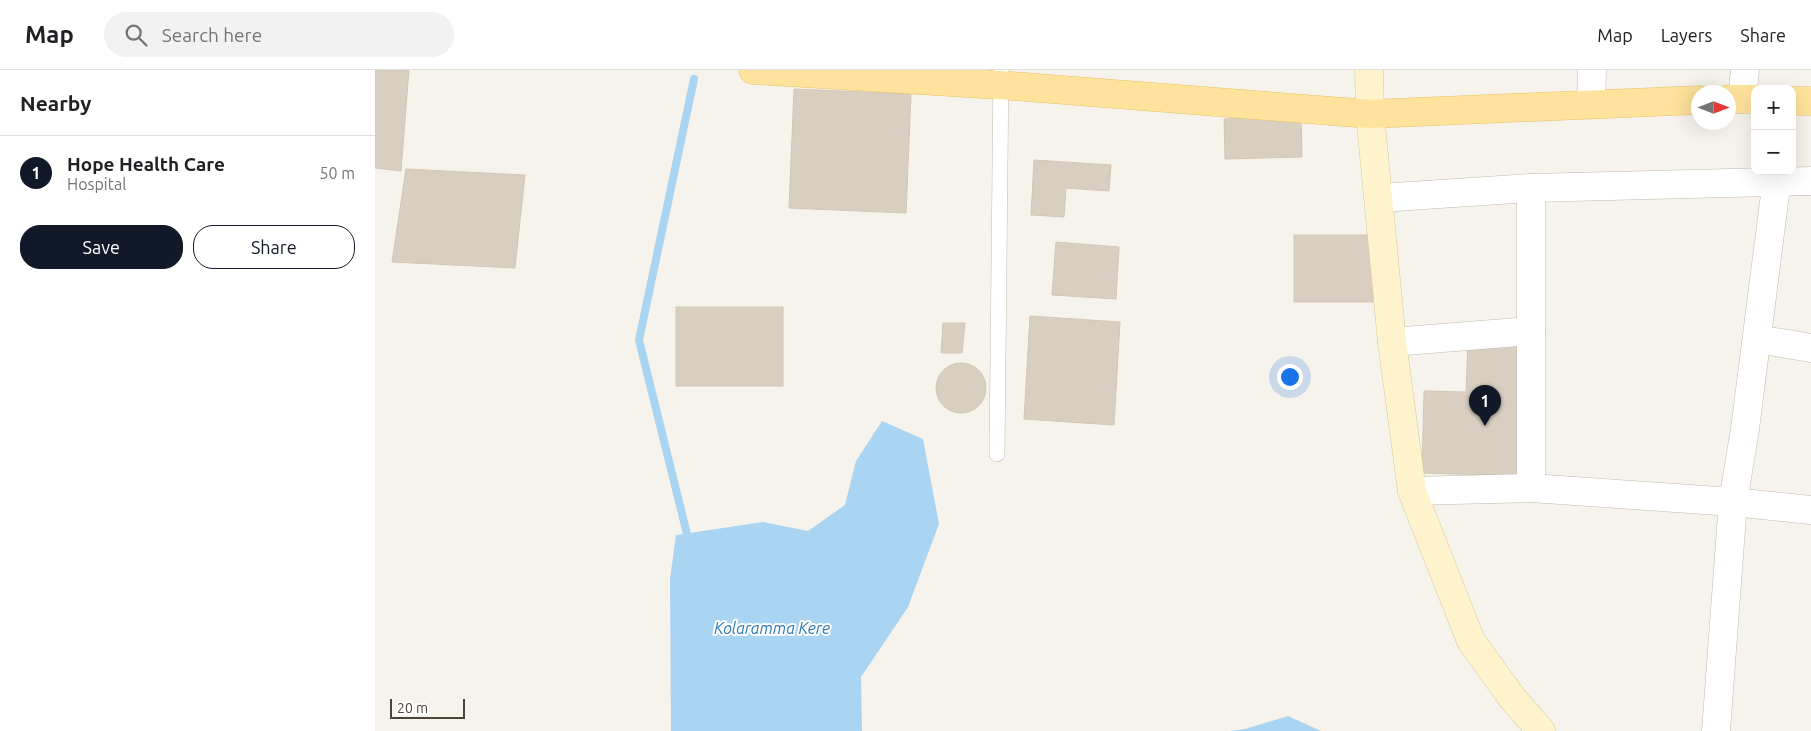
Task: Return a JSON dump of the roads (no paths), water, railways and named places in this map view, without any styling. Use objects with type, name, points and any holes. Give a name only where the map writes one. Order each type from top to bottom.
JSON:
[{"type":"main road","points":[[753,70],[1000,77],[1370,114],[1691,100]]},
{"type":"main road","points":[[1796,101],[1811,101]]},
{"type":"street","points":[[1369,70],[1370,114],[1380,198],[1393,342],[1412,491],[1471,641],[1513,699],[1541,731]]},
{"type":"street","points":[[1591,104],[1592,70]]},
{"type":"street","points":[[1742,99],[1745,70]]},
{"type":"street","points":[[1380,198],[1531,188],[1777,177],[1811,181]]},
{"type":"street","points":[[1717,731],[1733,502],[1757,339],[1777,177]]},
{"type":"street","points":[[1531,188],[1531,488]]},
{"type":"street","points":[[1393,342],[1531,331]]},
{"type":"street","points":[[1757,339],[1811,348]]},
{"type":"street","points":[[1412,491],[1531,488],[1733,502],[1811,510]]},
{"type":"lane","points":[[997,454],[1000,77]]},
{"type":"water","name":"Kolaramma Kere","points":[[882,421],[923,439],[939,524],[908,607],[861,677],[862,731],[671,731],[670,579],[676,535],[763,522],[808,531],[845,505],[856,461]]},
{"type":"water","points":[[1288,716],[1321,731],[1229,731],[1245,729]]},
{"type":"waterway","points":[[689,542],[639,340],[694,79]]},
{"type":"place","name":"Hope Health Care","points":[[1485,426]]}]
